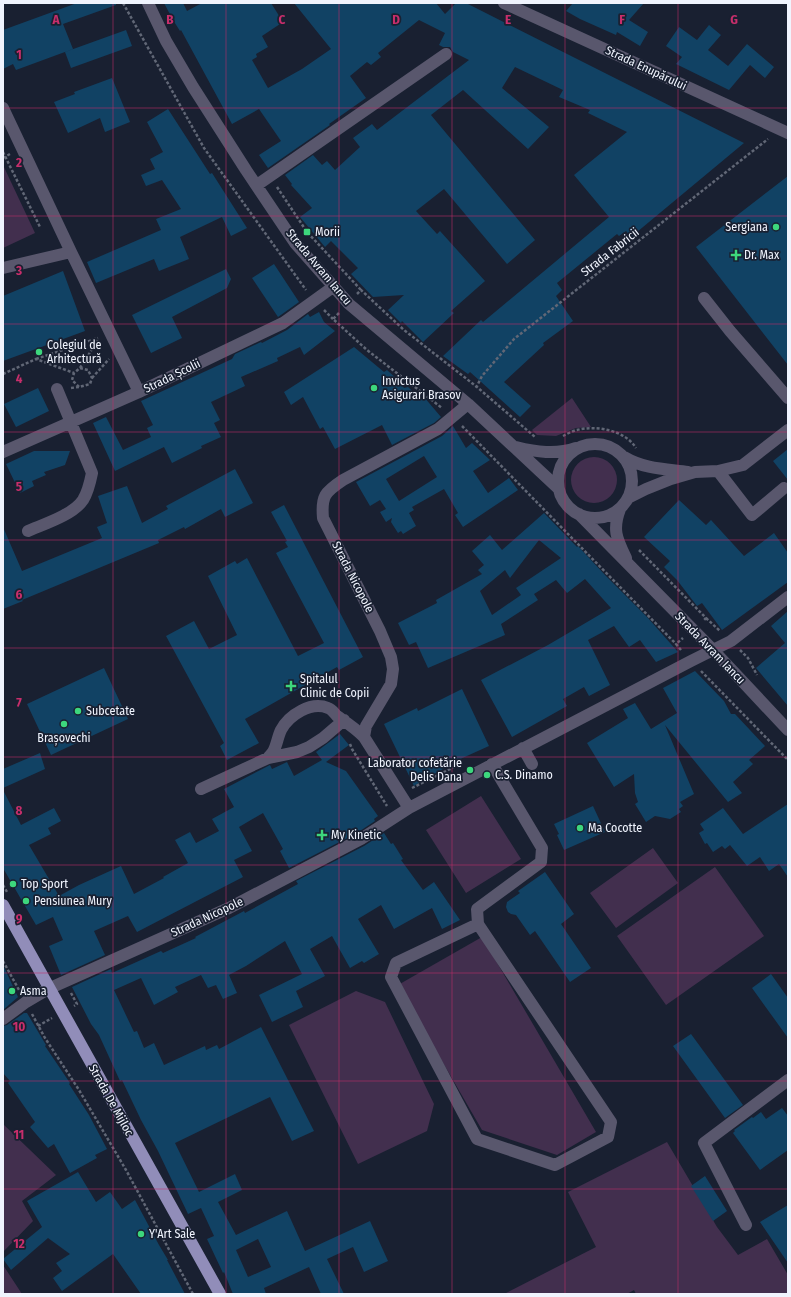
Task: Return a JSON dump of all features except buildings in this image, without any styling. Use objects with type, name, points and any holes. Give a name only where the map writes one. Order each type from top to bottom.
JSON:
[{"type":"main road","name":"Strada De Mijloc","points":[[3,906],[48,989],[220,1294]]},
{"type":"street","name":"Strada Avram Iancu","points":[[148,3],[166,42],[193,87],[295,243],[333,287],[354,308],[468,404],[516,447],[537,470],[558,488]]},
{"type":"street","name":"Strada Enupărului","points":[[504,3],[785,128]]},
{"type":"street","points":[[257,185],[446,54]]},
{"type":"street","points":[[3,108],[110,333],[140,392]]},
{"type":"street","points":[[3,268],[71,252]]},
{"type":"street","name":"Strada Școlii","points":[[3,452],[140,392],[283,323],[315,302],[333,287]]},
{"type":"street","points":[[704,298],[730,331],[788,398]]},
{"type":"street","points":[[28,531],[72,511],[82,501],[92,474],[57,389]]},
{"type":"street","name":"Strada Nicopole","points":[[364,737],[366,726],[392,684],[393,669],[391,657],[380,631],[323,518],[323,498],[328,490],[343,480],[438,429],[468,404]]},
{"type":"street","points":[[516,447],[544,452],[564,452],[589,444],[602,444],[614,449],[635,464],[695,472],[718,470],[742,465],[788,430]]},
{"type":"street","points":[[577,448],[563,462],[558,475],[558,488],[567,506],[579,514],[591,518],[603,517],[620,509],[628,498],[631,491],[632,477],[628,463],[624,457]]},
{"type":"street","points":[[718,470],[752,515],[784,488]]},
{"type":"street","points":[[628,498],[659,483],[695,472]]},
{"type":"street","name":"Strada Avram Iancu","points":[[620,509],[616,517],[616,534],[632,568]]},
{"type":"street","name":"Strada Avram Iancu","points":[[579,514],[714,651],[788,730]]},
{"type":"street","name":"Strada Nicopole","points":[[3,1019],[26,1002],[48,989],[229,908],[361,839],[409,808],[492,764],[691,661],[714,651],[732,641],[788,597]]},
{"type":"street","points":[[268,758],[274,750],[281,730],[287,721],[295,714],[316,706],[330,708],[364,737],[409,808]]},
{"type":"street","points":[[201,789],[268,758],[297,752],[309,747],[323,738],[344,720]]},
{"type":"street","points":[[523,748],[532,764]]},
{"type":"street","points":[[478,924],[396,963],[392,977],[477,1138],[555,1165],[608,1138],[611,1122],[478,924],[477,909],[541,862],[542,848],[492,764]]},
{"type":"street","points":[[746,1225],[704,1143],[788,1080]]},
{"type":"path","points":[[122,3],[204,148],[315,302],[333,319]]},
{"type":"path","name":"Strada Fabricii","points":[[468,404],[482,376],[514,340],[785,128]]},
{"type":"path","points":[[3,152],[40,226]]},
{"type":"path","points":[[270,176],[307,232],[361,290]]},
{"type":"path","points":[[3,374],[36,359],[110,333]]},
{"type":"path","points":[[99,338],[80,368],[74,373],[72,380],[79,387],[90,384],[92,378],[119,350]]},
{"type":"path","points":[[36,359],[74,373]]},
{"type":"path","points":[[80,368],[88,370],[92,378]]},
{"type":"path","points":[[706,618],[732,641],[748,658],[757,675]]},
{"type":"path","points":[[677,654],[678,647]]},
{"type":"path","points":[[696,666],[788,760]]},
{"type":"path","points":[[354,727],[349,738],[352,749],[388,808],[400,795],[459,764]]},
{"type":"path","points":[[3,961],[45,1038],[79,1090],[126,1170],[193,1294]]},
{"type":"shaded area","points":[[3,165],[35,233],[3,248]]},
{"type":"shaded area","points":[[572,398],[591,427],[576,428],[556,436],[537,435],[532,430]]},
{"type":"shaded area","points":[[599,457],[603,458],[613,467],[616,471],[616,489],[607,499],[599,503],[589,503],[581,499],[572,489],[571,475],[575,467],[585,458]]},
{"type":"shaded area","points":[[481,796],[521,859],[466,893],[426,830]]},
{"type":"shaded area","points":[[653,848],[678,883],[616,928],[590,893]]},
{"type":"shaded area","points":[[715,867],[764,936],[666,1005],[617,936]]},
{"type":"shaded area","points":[[482,937],[596,1132],[557,1155],[482,1130],[398,985]]},
{"type":"shaded area","points":[[356,991],[385,1002],[434,1104],[427,1131],[358,1164],[289,1025]]},
{"type":"shaded area","points":[[3,1124],[56,1175],[22,1201],[33,1221],[3,1252]]},
{"type":"shaded area","points":[[667,1142],[717,1227],[738,1255],[767,1239],[788,1275],[788,1294],[636,1294],[634,1290],[627,1294],[504,1294],[596,1247],[568,1192]]},
{"type":"shaded area","points":[[3,1265],[22,1294],[3,1294]]},
{"type":"place","name":"Sergiana","points":[[776,227]]},
{"type":"place","name":"Morii","points":[[307,232]]},
{"type":"place","name":"Dr. Max","points":[[736,255]]},
{"type":"place","name":"Colegiul de Arhitectură","points":[[39,352]]},
{"type":"place","name":"Invictus Asigurari Brasov","points":[[374,388]]},
{"type":"place","name":"Spitalul Clinic de Copii","points":[[291,686]]},
{"type":"place","name":"Subcetate","points":[[78,711]]},
{"type":"place","name":"Brașovechi","points":[[64,724]]},
{"type":"place","name":"Laborator cofetărie Delis Dana","points":[[470,770]]},
{"type":"place","name":"C.S. Dinamo","points":[[487,775]]},
{"type":"place","name":"Ma Cocotte","points":[[580,828]]},
{"type":"place","name":"My Kinetic","points":[[322,835]]},
{"type":"place","name":"Top Sport","points":[[13,884]]},
{"type":"place","name":"Pensiunea Mury","points":[[26,901]]},
{"type":"place","name":"Asma","points":[[12,991]]},
{"type":"place","name":"Y'Art Sale","points":[[141,1234]]}]
